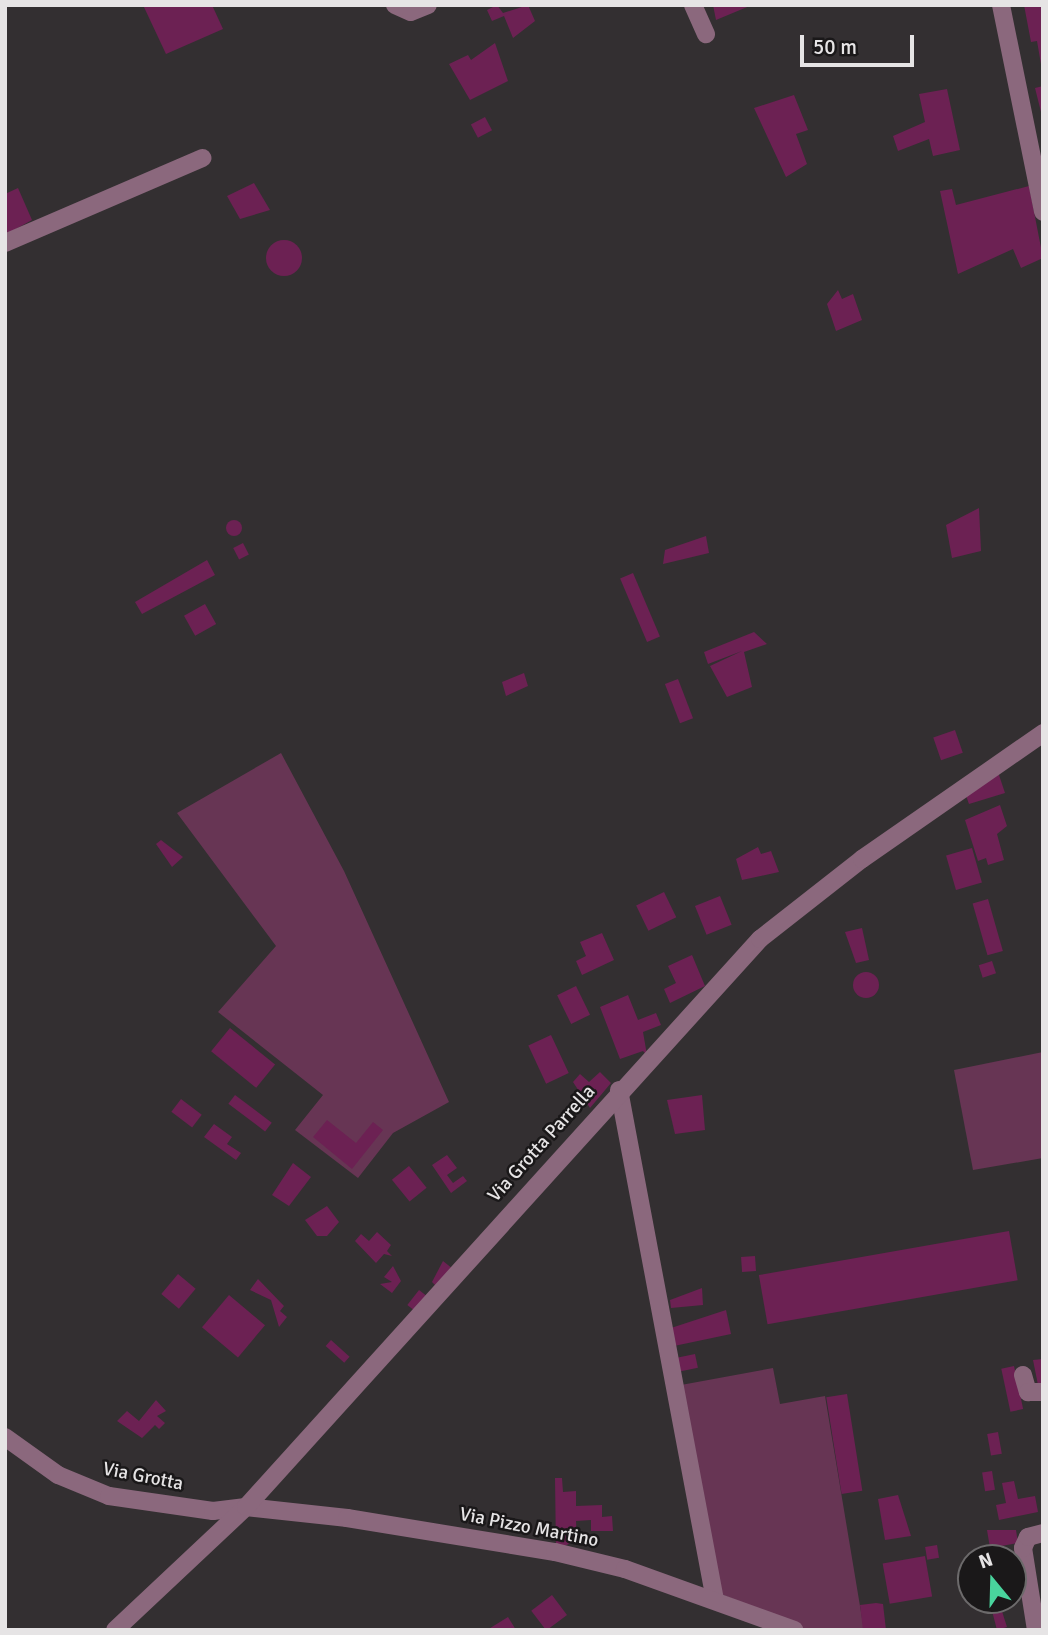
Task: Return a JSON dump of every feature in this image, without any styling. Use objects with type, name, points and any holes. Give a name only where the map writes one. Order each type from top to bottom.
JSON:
[{"type":"street","points":[[395,5],[411,12],[428,5]]},
{"type":"street","points":[[693,5],[706,34]]},
{"type":"street","points":[[1001,5],[1043,212]]},
{"type":"street","points":[[5,243],[201,158]]},
{"type":"street","name":"Via Grotta Parrella","points":[[115,1630],[246,1507],[619,1090],[797,907],[1043,733]]},
{"type":"street","points":[[619,1090],[715,1600]]},
{"type":"street","points":[[1023,1375],[1028,1392],[1043,1392]]},
{"type":"street","name":"Via Grotta","points":[[5,1437],[58,1475],[109,1496],[213,1511],[246,1507]]},
{"type":"street","name":"Via Pizzo Martino","points":[[246,1507],[555,1552],[715,1600],[794,1630]]},
{"type":"street","points":[[1035,1535],[1023,1548],[1037,1630]]},
{"type":"shaded area","points":[[281,753],[344,871],[449,1102],[393,1133],[358,1178],[295,1130],[323,1095],[218,1012],[276,946],[177,813]]},
{"type":"shaded area","points":[[1043,1052],[1043,1158],[973,1170],[954,1070]]},
{"type":"shaded area","points":[[773,1368],[780,1404],[825,1396],[864,1630],[807,1630],[721,1594],[681,1385]]},
{"type":"building","points":[[143,5],[212,5],[223,29],[166,54]]},
{"type":"building","points":[[497,5],[503,13],[528,5],[535,21],[513,38],[504,16],[492,21],[487,10]]},
{"type":"building","points":[[713,5],[752,5],[716,20]]},
{"type":"building","points":[[1024,5],[1043,5],[1043,76],[1037,41],[1031,42]]},
{"type":"building","points":[[495,43],[508,81],[470,100],[449,64],[468,55],[471,60]]},
{"type":"building","points":[[1043,86],[1043,116],[1042,116],[1035,88]]},
{"type":"building","points":[[947,89],[960,150],[933,156],[929,139],[898,151],[893,136],[925,122],[919,94]]},
{"type":"building","points":[[794,95],[808,130],[796,134],[807,164],[786,177],[754,108]]},
{"type":"building","points":[[485,117],[492,130],[478,138],[471,125]]},
{"type":"building","points":[[254,183],[270,210],[240,219],[227,196]]},
{"type":"building","points":[[1029,186],[1043,258],[1021,268],[1013,249],[958,274],[940,191],[952,189],[956,205]]},
{"type":"building","points":[[18,188],[32,220],[5,235],[5,194]]},
{"type":"building","points":[[284,240],[297,245],[302,258],[297,271],[284,276],[271,271],[266,258],[271,245]]},
{"type":"building","points":[[838,290],[842,299],[853,294],[862,320],[836,331],[827,304]]},
{"type":"building","points":[[979,508],[981,551],[952,558],[946,525]]},
{"type":"building","points":[[231,520],[237,520],[242,528],[240,534],[231,536],[226,531],[226,525]]},
{"type":"building","points":[[706,536],[709,553],[663,564],[665,550]]},
{"type":"building","points":[[243,543],[249,555],[239,560],[233,548]]},
{"type":"building","points":[[207,560],[215,575],[142,614],[135,602]]},
{"type":"building","points":[[633,573],[660,637],[647,642],[620,578]]},
{"type":"building","points":[[205,604],[216,624],[195,636],[184,616]]},
{"type":"building","points":[[754,632],[767,644],[744,652],[752,687],[727,697],[710,666],[742,651],[708,664],[704,652]]},
{"type":"building","points":[[524,673],[528,686],[506,696],[502,682]]},
{"type":"building","points":[[678,679],[693,718],[680,723],[665,684]]},
{"type":"building","points":[[955,730],[963,753],[941,760],[933,737]]},
{"type":"building","points":[[998,772],[1005,793],[969,804],[965,793]]},
{"type":"building","points":[[1000,805],[1007,826],[997,834],[1004,860],[988,865],[986,858],[978,861],[965,820]]},
{"type":"building","points":[[161,840],[183,857],[172,867],[156,844]]},
{"type":"building","points":[[758,847],[761,854],[771,851],[779,872],[742,880],[736,859]]},
{"type":"building","points":[[972,848],[982,883],[956,890],[946,855]]},
{"type":"building","points":[[664,892],[676,917],[648,931],[636,906]]},
{"type":"building","points":[[720,896],[732,925],[707,935],[695,906]]},
{"type":"building","points":[[988,899],[1003,951],[988,955],[973,903]]},
{"type":"building","points":[[862,928],[869,960],[856,963],[845,932]]},
{"type":"building","points":[[602,933],[614,960],[582,975],[576,961],[586,956],[580,942]]},
{"type":"building","points":[[692,955],[705,986],[670,1003],[664,989],[676,983],[668,966]]},
{"type":"building","points":[[992,961],[996,973],[983,978],[979,965]]},
{"type":"building","points":[[866,972],[875,976],[879,985],[875,994],[866,998],[857,994],[853,985],[857,976]]},
{"type":"building","points":[[576,986],[590,1015],[571,1024],[557,995]]},
{"type":"building","points":[[628,995],[638,1020],[656,1013],[661,1025],[643,1032],[647,1055],[643,1051],[620,1059],[600,1007]]},
{"type":"building","points":[[230,1028],[275,1065],[256,1088],[211,1051]]},
{"type":"building","points":[[551,1035],[569,1073],[546,1084],[528,1046]]},
{"type":"building","points":[[600,1072],[611,1083],[590,1108],[573,1082],[580,1074],[589,1082]]},
{"type":"building","points":[[235,1095],[272,1123],[265,1131],[228,1104]]},
{"type":"building","points":[[702,1095],[705,1130],[675,1134],[667,1100]]},
{"type":"building","points":[[181,1099],[202,1115],[192,1127],[171,1112]]},
{"type":"building","points":[[327,1120],[356,1143],[373,1122],[383,1130],[352,1169],[313,1137]]},
{"type":"building","points":[[214,1124],[232,1137],[227,1144],[241,1153],[236,1160],[204,1137]]},
{"type":"building","points":[[447,1155],[457,1168],[447,1175],[453,1183],[463,1176],[467,1181],[451,1193],[432,1165]]},
{"type":"building","points":[[293,1163],[311,1177],[289,1206],[272,1195]]},
{"type":"building","points":[[409,1166],[427,1188],[410,1202],[392,1180]]},
{"type":"building","points":[[327,1206],[339,1222],[327,1236],[317,1236],[305,1220]]},
{"type":"building","points":[[1009,1231],[1018,1280],[768,1324],[759,1275]]},
{"type":"building","points":[[377,1232],[391,1245],[387,1251],[392,1256],[384,1254],[376,1263],[355,1241],[361,1234],[369,1241]]},
{"type":"building","points":[[755,1256],[756,1271],[742,1272],[741,1257]]},
{"type":"building","points":[[443,1261],[453,1269],[437,1287],[432,1282]]},
{"type":"building","points":[[393,1266],[401,1281],[392,1293],[380,1284],[392,1282],[384,1277]]},
{"type":"building","points":[[178,1274],[196,1289],[179,1309],[161,1294]]},
{"type":"building","points":[[258,1279],[284,1306],[280,1311],[287,1317],[279,1327],[271,1300],[250,1290]]},
{"type":"building","points":[[702,1288],[703,1305],[671,1308],[670,1300]]},
{"type":"building","points":[[419,1290],[428,1297],[416,1312],[407,1305]]},
{"type":"building","points":[[229,1295],[265,1325],[238,1357],[202,1327]]},
{"type":"building","points":[[726,1310],[731,1334],[674,1346],[671,1328]]},
{"type":"building","points":[[331,1340],[350,1357],[344,1363],[326,1346]]},
{"type":"building","points":[[695,1354],[698,1368],[677,1372],[674,1358]]},
{"type":"building","points":[[1043,1359],[1043,1389],[1039,1390],[1033,1360]]},
{"type":"building","points":[[1014,1366],[1023,1409],[1010,1412],[1001,1369]]},
{"type":"building","points":[[847,1394],[862,1491],[842,1494],[826,1397]]},
{"type":"building","points":[[156,1400],[166,1411],[157,1416],[165,1423],[159,1429],[155,1425],[142,1438],[117,1421],[127,1411],[139,1421]]},
{"type":"building","points":[[998,1432],[1002,1454],[991,1456],[987,1434]]},
{"type":"building","points":[[992,1471],[995,1490],[985,1491],[982,1473]]},
{"type":"building","points":[[555,1478],[562,1478],[563,1492],[576,1491],[576,1506],[602,1505],[602,1517],[612,1516],[613,1531],[591,1531],[591,1520],[576,1521],[577,1540],[556,1550]]},
{"type":"building","points":[[1014,1481],[1018,1499],[1035,1496],[1038,1512],[999,1520],[996,1505],[1006,1503],[1002,1483]]},
{"type":"building","points":[[898,1495],[911,1536],[885,1540],[878,1499]]},
{"type":"building","points":[[987,1530],[1016,1530],[1018,1543],[989,1544]]},
{"type":"building","points":[[937,1545],[939,1558],[927,1560],[925,1547]]},
{"type":"building","points":[[925,1556],[932,1596],[890,1604],[883,1563]]},
{"type":"building","points":[[552,1595],[567,1615],[546,1630],[531,1611]]},
{"type":"building","points":[[883,1604],[886,1630],[863,1630],[860,1605]]},
{"type":"building","points":[[993,1614],[1003,1614],[1007,1627],[997,1630]]},
{"type":"building","points":[[508,1617],[516,1630],[487,1630]]}]
